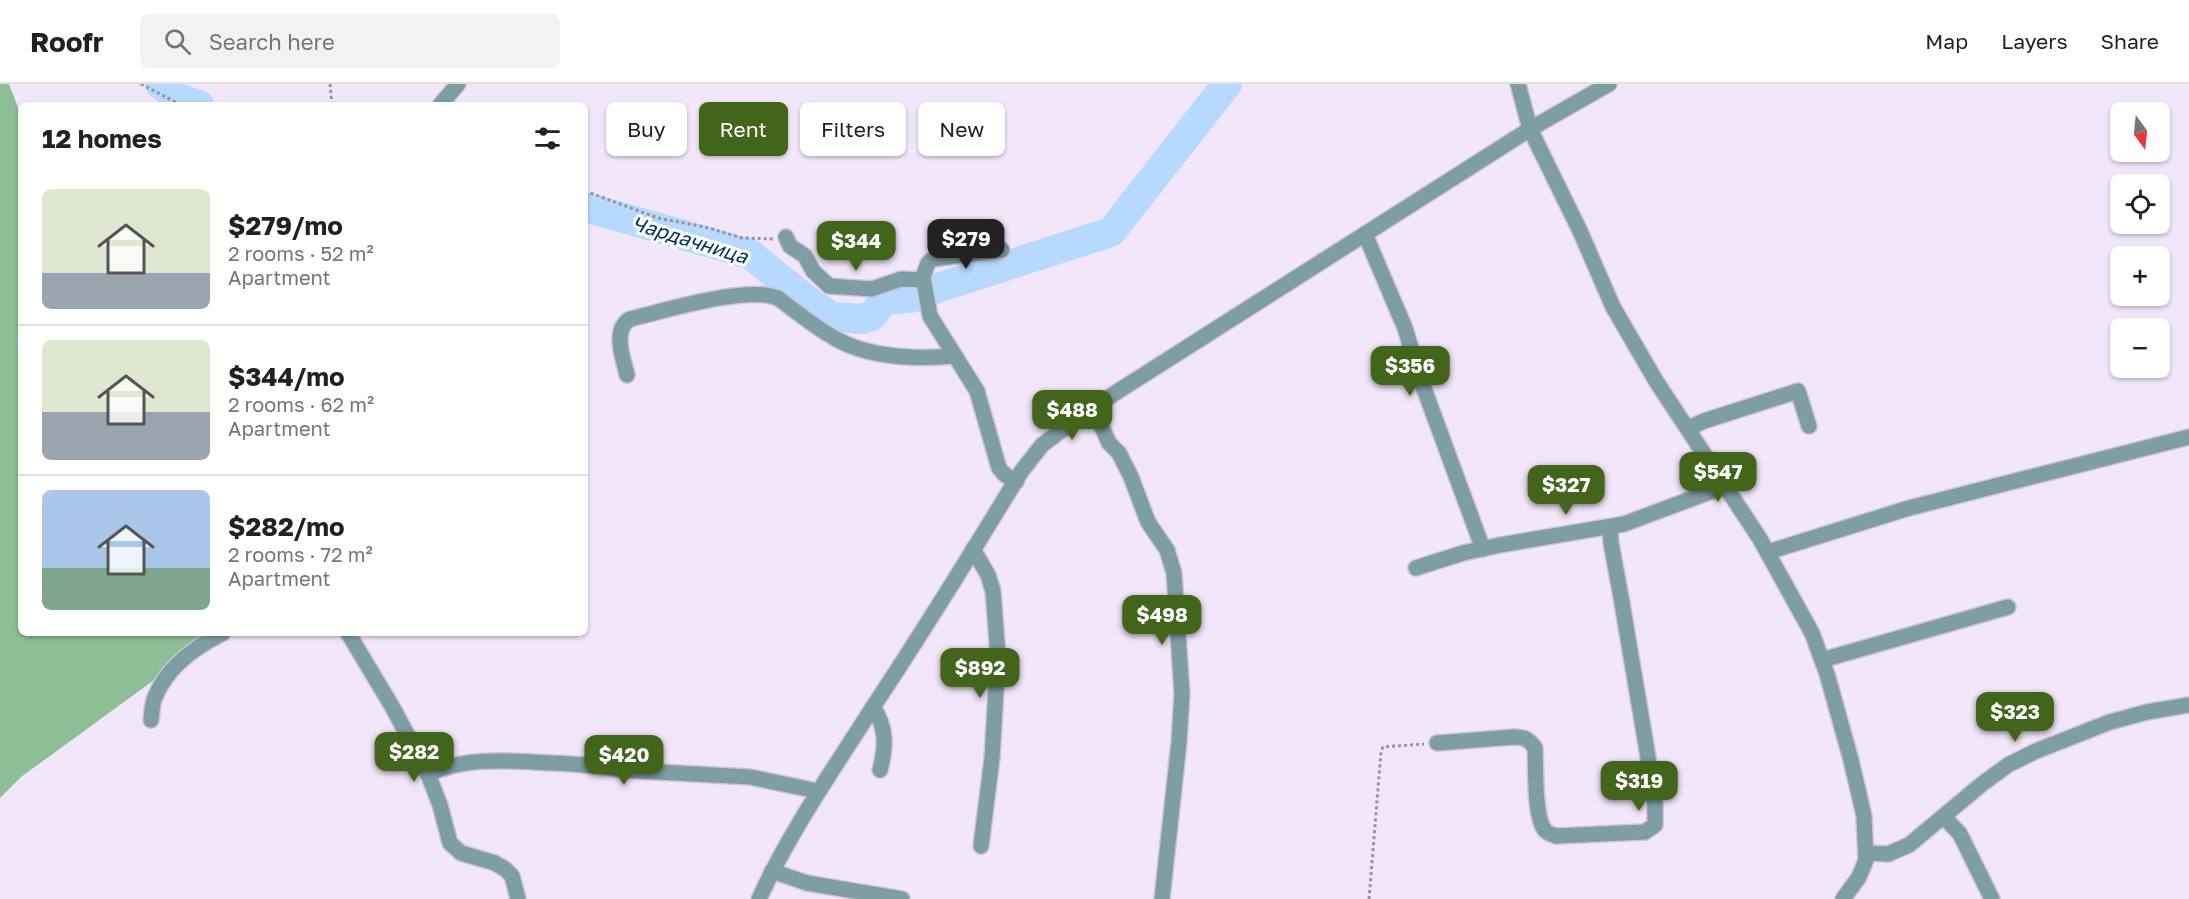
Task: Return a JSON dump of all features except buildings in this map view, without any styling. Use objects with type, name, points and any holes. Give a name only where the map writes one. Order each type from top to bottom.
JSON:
[{"type":"street","points":[[443,102],[458,84]]},
{"type":"street","points":[[1518,84],[1530,129],[1580,231],[1612,307],[1656,381],[1726,484],[1768,552],[1812,633],[1851,760],[1864,816],[1866,854],[1860,877],[1843,899]]},
{"type":"street","points":[[759,899],[772,871],[818,791],[1042,445],[1093,407],[1530,129],[1609,84]]},
{"type":"street","points":[[1365,234],[1405,328],[1419,375],[1483,549]]},
{"type":"street","points":[[786,237],[790,246],[805,256],[813,271],[829,286],[872,289],[901,279],[924,290]]},
{"type":"street","points":[[1002,250],[933,259],[924,271],[924,290],[930,316],[977,391],[999,468],[1016,482]]},
{"type":"street","points":[[627,375],[620,342],[621,327],[625,322],[726,298],[754,295],[770,295],[778,298],[840,342],[857,348],[916,358],[955,356]]},
{"type":"street","points":[[1689,428],[1704,421],[1798,391],[1809,426]]},
{"type":"street","points":[[1093,407],[1109,443],[1119,453],[1127,469],[1148,522],[1167,550],[1174,573],[1182,694],[1162,899]]},
{"type":"street","points":[[1768,552],[1909,508],[2189,437]]},
{"type":"street","points":[[1416,568],[1533,538],[1610,528],[1726,484]]},
{"type":"street","points":[[1437,743],[1514,737],[1524,737],[1531,741],[1535,748],[1538,814],[1544,830],[1548,833],[1556,836],[1645,832],[1655,825],[1655,805],[1610,528]]},
{"type":"street","points":[[974,549],[988,574],[993,591],[998,656],[992,758],[981,846]]},
{"type":"street","points":[[1822,660],[2008,607]]},
{"type":"street","points":[[151,720],[153,699],[162,682],[179,661],[217,636]]},
{"type":"street","points":[[350,636],[393,708],[428,774],[440,805],[450,843],[461,853],[495,863],[505,869],[512,876],[519,899]]},
{"type":"street","points":[[1866,854],[1888,854],[1909,845],[2008,765],[2036,751],[2110,722],[2147,712],[2189,705]]},
{"type":"street","points":[[873,707],[880,718],[885,738],[880,770]]},
{"type":"street","points":[[428,774],[465,762],[496,759],[603,766],[621,770],[750,777],[818,791]]},
{"type":"street","points":[[1944,817],[1960,834],[1992,899]]},
{"type":"street","points":[[772,871],[807,883],[902,899]]},
{"type":"path","points":[[141,84],[174,102]]},
{"type":"path","points":[[330,84],[332,102]]},
{"type":"path","points":[[588,192],[658,218],[705,227],[742,238],[786,237]]},
{"type":"path","points":[[1369,899],[1383,747],[1437,743]]},
{"type":"green space","points":[[0,84],[9,84],[18,107],[18,636],[208,636],[209,640],[21,777],[0,798]]},
{"type":"waterway","name":"Чардачница","points":[[160,84],[178,98],[190,102]]},
{"type":"waterway","name":"Чардачница","points":[[588,208],[750,254],[803,297],[832,317],[863,319],[873,315],[884,300],[918,297],[934,289],[1111,232],[1227,84]]}]
